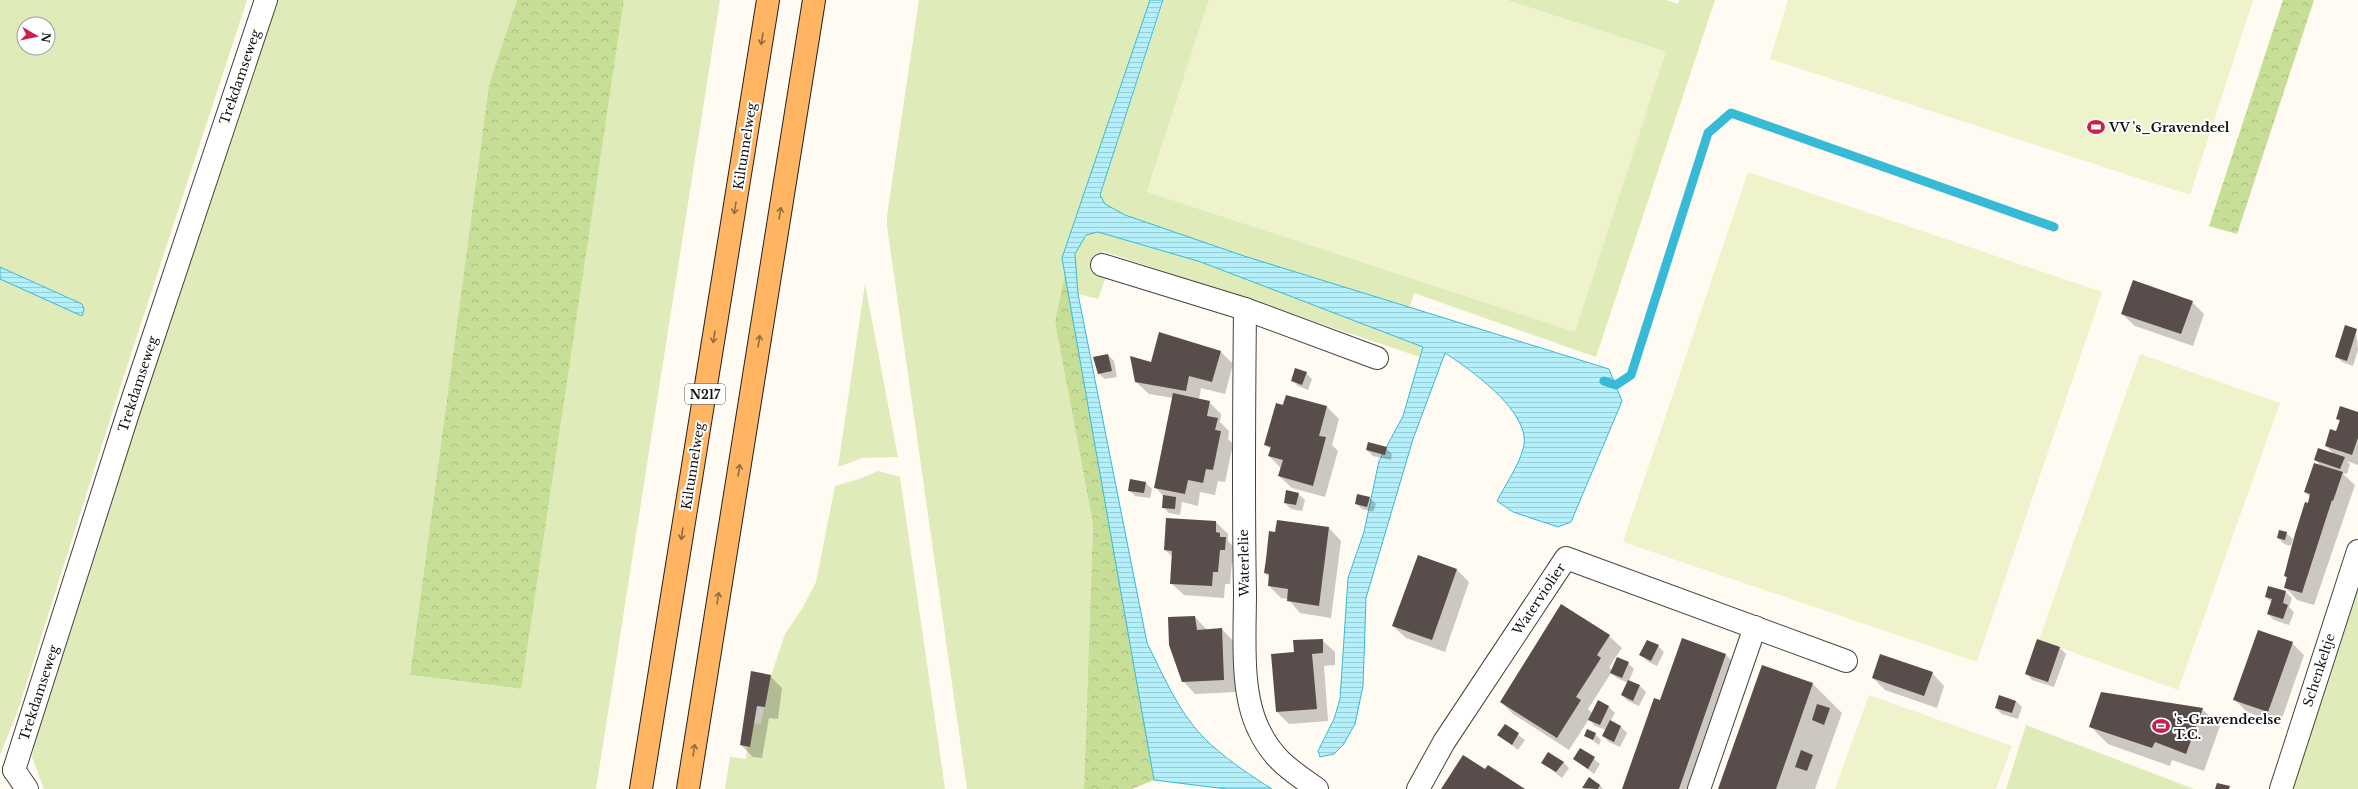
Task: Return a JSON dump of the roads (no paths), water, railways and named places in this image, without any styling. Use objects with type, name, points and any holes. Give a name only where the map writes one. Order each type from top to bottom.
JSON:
[{"type":"main road","name":"Kiltunnelweg","points":[[641,789],[768,0]]},
{"type":"main road","points":[[688,789],[814,0]]},
{"type":"street","name":"Trekdamseweg","points":[[7,774],[266,0]]},
{"type":"street","points":[[1102,265],[1244,309],[1377,358]]},
{"type":"street","name":"Waterlelie","points":[[1244,309],[1243,488],[1246,667],[1250,706],[1258,730],[1280,763],[1317,789]]},
{"type":"street","name":"Schenkeltje","points":[[2281,789],[2358,552]]},
{"type":"street","name":"Waterviolier","points":[[1418,789],[1444,742],[1566,558],[1846,661]]},
{"type":"street","points":[[1699,789],[1755,627]]},
{"type":"street","points":[[7,774],[27,789]]},
{"type":"water","points":[[1150,0],[1163,0],[1100,195],[1105,204],[1125,215],[1244,256],[1609,369],[1622,401],[1571,522],[1558,527],[1513,512],[1497,501],[1521,456],[1524,436],[1519,422],[1498,394],[1470,370],[1445,353],[1413,439],[1366,598],[1363,686],[1355,724],[1343,745],[1334,754],[1320,757],[1318,751],[1334,719],[1340,699],[1348,578],[1364,532],[1379,461],[1403,416],[1423,347],[1201,262],[1098,232],[1086,235],[1075,254],[1078,294],[1147,643],[1172,692],[1194,727],[1227,758],[1272,789],[1227,789],[1154,780],[1062,258]]},
{"type":"water","points":[[0,267],[82,304],[84,309],[82,316],[0,279]]},
{"type":"waterway","points":[[1604,381],[1616,385],[1631,375],[1708,133],[1731,113],[2054,227]]},
{"type":"place","name":"VV 's_Gravendeel","points":[[2096,127]]},
{"type":"place","name":"'s-Gravendeelse T.C.","points":[[2161,726]]}]
